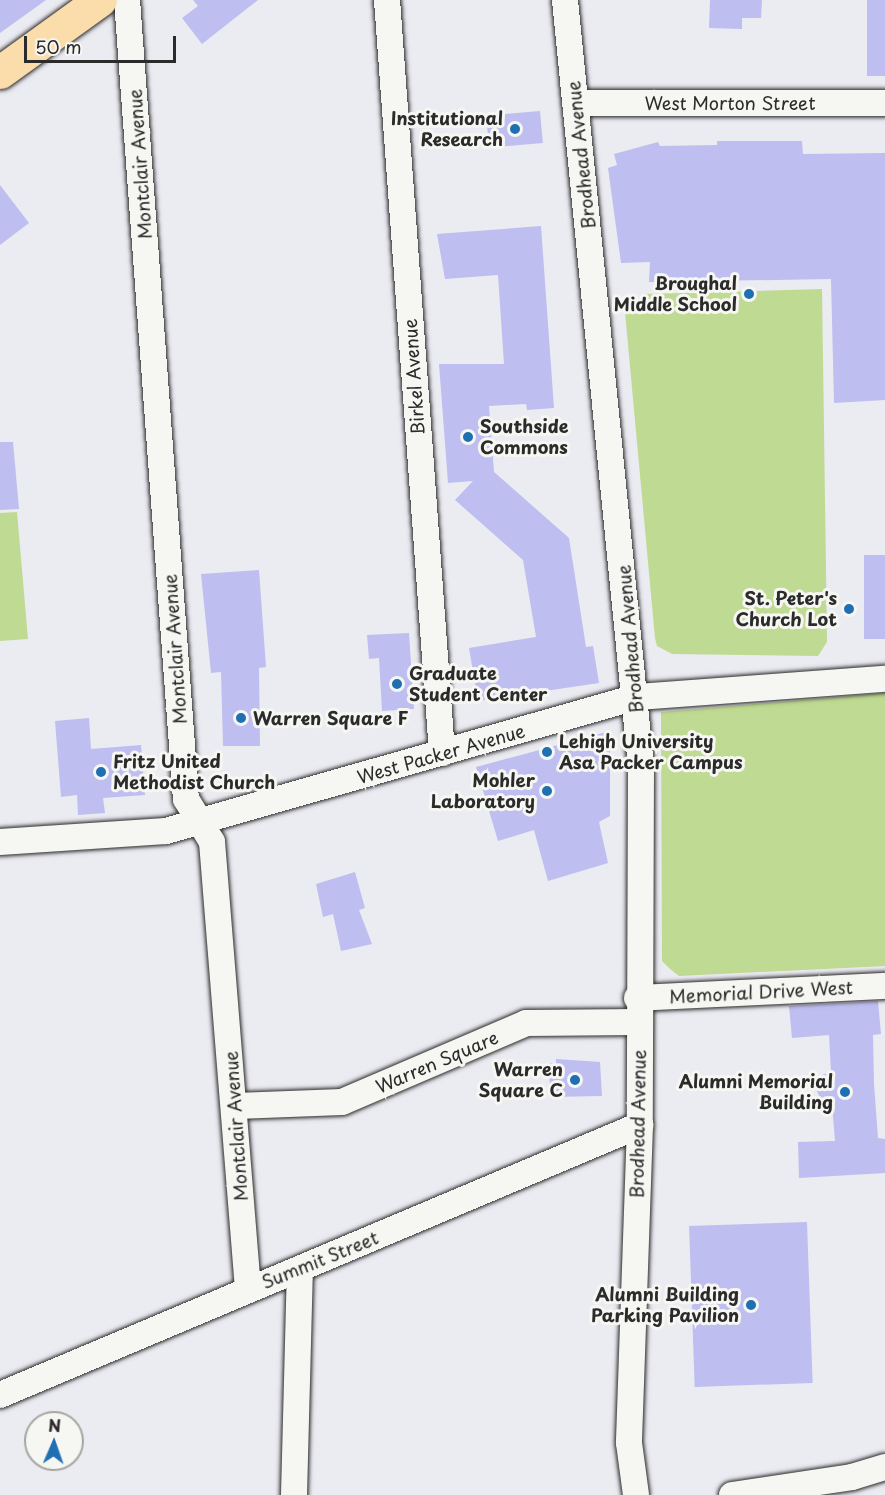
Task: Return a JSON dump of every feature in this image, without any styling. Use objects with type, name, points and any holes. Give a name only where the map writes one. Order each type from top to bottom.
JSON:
[{"type":"main road","points":[[0,72],[100,0]]},
{"type":"street","name":"Montclair Avenue","points":[[127,0],[186,799],[198,823],[212,842],[236,1106],[248,1290]]},
{"type":"street","name":"Brodhead Avenue","points":[[565,0],[637,697],[641,768],[638,1010],[640,1125],[629,1443],[636,1495]]},
{"type":"street","name":"Birkel Avenue","points":[[387,10],[442,753]]},
{"type":"street","name":"West Morton Street","points":[[576,103],[885,104]]},
{"type":"street","name":"West Packer Avenue","points":[[0,842],[166,831],[637,697],[885,679]]},
{"type":"street","name":"Memorial Drive West","points":[[638,1010],[885,986]]},
{"type":"street","name":"Warren Square","points":[[236,1106],[342,1102],[526,1023],[638,1010]]},
{"type":"street","name":"Summit Street","points":[[0,1395],[640,1125]]},
{"type":"street","points":[[294,1495],[300,1270]]},
{"type":"street","points":[[732,1495],[852,1477],[885,1467]]},
{"type":"green space","points":[[822,289],[827,642],[818,656],[672,654],[657,646],[655,638],[625,312],[645,294]]},
{"type":"green space","points":[[17,512],[28,639],[0,641],[0,513]]},
{"type":"green space","points":[[885,693],[885,966],[679,976],[662,961],[661,712]]},
{"type":"building","points":[[0,0],[46,0],[0,33]]},
{"type":"building","points":[[193,0],[258,0],[202,44],[182,18],[198,6]]},
{"type":"building","points":[[710,0],[762,0],[761,18],[742,18],[742,29],[709,28]]},
{"type":"building","points":[[867,0],[885,0],[885,76],[867,76]]},
{"type":"building","name":"Institutional Research","points":[[540,111],[543,143],[489,148],[486,116]]},
{"type":"building","name":"Broughal Middle School","points":[[717,141],[802,141],[803,154],[885,153],[885,400],[834,403],[831,279],[649,282],[650,262],[621,263],[608,168],[617,165],[614,154],[658,142],[660,146],[717,145]]},
{"type":"building","points":[[0,185],[29,223],[0,245]]},
{"type":"building","name":"Southside Commons","points":[[541,226],[554,408],[527,410],[526,404],[489,406],[494,472],[569,538],[586,647],[593,646],[599,683],[478,701],[469,648],[536,637],[523,560],[455,500],[473,481],[448,483],[439,364],[504,364],[498,275],[445,279],[437,234]]},
{"type":"building","points":[[0,442],[13,442],[19,509],[0,510]]},
{"type":"building","points":[[864,555],[885,555],[885,639],[864,639]]},
{"type":"building","points":[[259,570],[266,667],[259,668],[260,746],[223,746],[221,672],[211,673],[201,574]]},
{"type":"building","name":"Graduate Student Center","points":[[409,633],[414,709],[382,711],[379,658],[369,659],[367,635]]},
{"type":"building","name":"Fritz United Methodist Church","points":[[89,718],[91,749],[141,745],[145,795],[103,798],[105,813],[78,815],[77,795],[61,797],[55,721]]},
{"type":"building","name":"Mohler Laboratory","points":[[610,731],[610,816],[599,822],[608,863],[548,881],[534,830],[498,841],[476,767]]},
{"type":"building","points":[[355,872],[365,908],[359,910],[372,944],[341,951],[333,914],[323,917],[316,884]]},
{"type":"building","name":"Alumni Memorial Building","points":[[878,1001],[881,1034],[873,1035],[874,1084],[878,1138],[885,1139],[885,1173],[799,1178],[798,1142],[835,1141],[832,1104],[822,1102],[816,1089],[822,1075],[831,1072],[829,1035],[792,1038],[789,1006]]},
{"type":"building","name":"Warren Square C","points":[[556,1059],[600,1062],[602,1096],[550,1097],[549,1063],[556,1064]]},
{"type":"building","name":"Alumni Building Parking Pavilion","points":[[807,1222],[813,1383],[695,1387],[689,1226]]},
{"type":"place","name":"Institutional Research","points":[[515,129]]},
{"type":"place","name":"Broughal Middle School","points":[[749,294]]},
{"type":"place","name":"Southside Commons","points":[[468,437]]},
{"type":"place","name":"St. Peter's Church Lot","points":[[849,609]]},
{"type":"place","name":"Graduate Student Center","points":[[397,684]]},
{"type":"place","name":"Warren Square F","points":[[241,718]]},
{"type":"place","name":"Lehigh University Asa Packer Campus","points":[[547,752]]},
{"type":"place","name":"Fritz United Methodist Church","points":[[101,772]]},
{"type":"place","name":"Mohler Laboratory","points":[[547,791]]},
{"type":"place","name":"Warren Square C","points":[[575,1080]]},
{"type":"place","name":"Alumni Memorial Building","points":[[845,1092]]},
{"type":"place","name":"Alumni Building Parking Pavilion","points":[[751,1305]]}]
